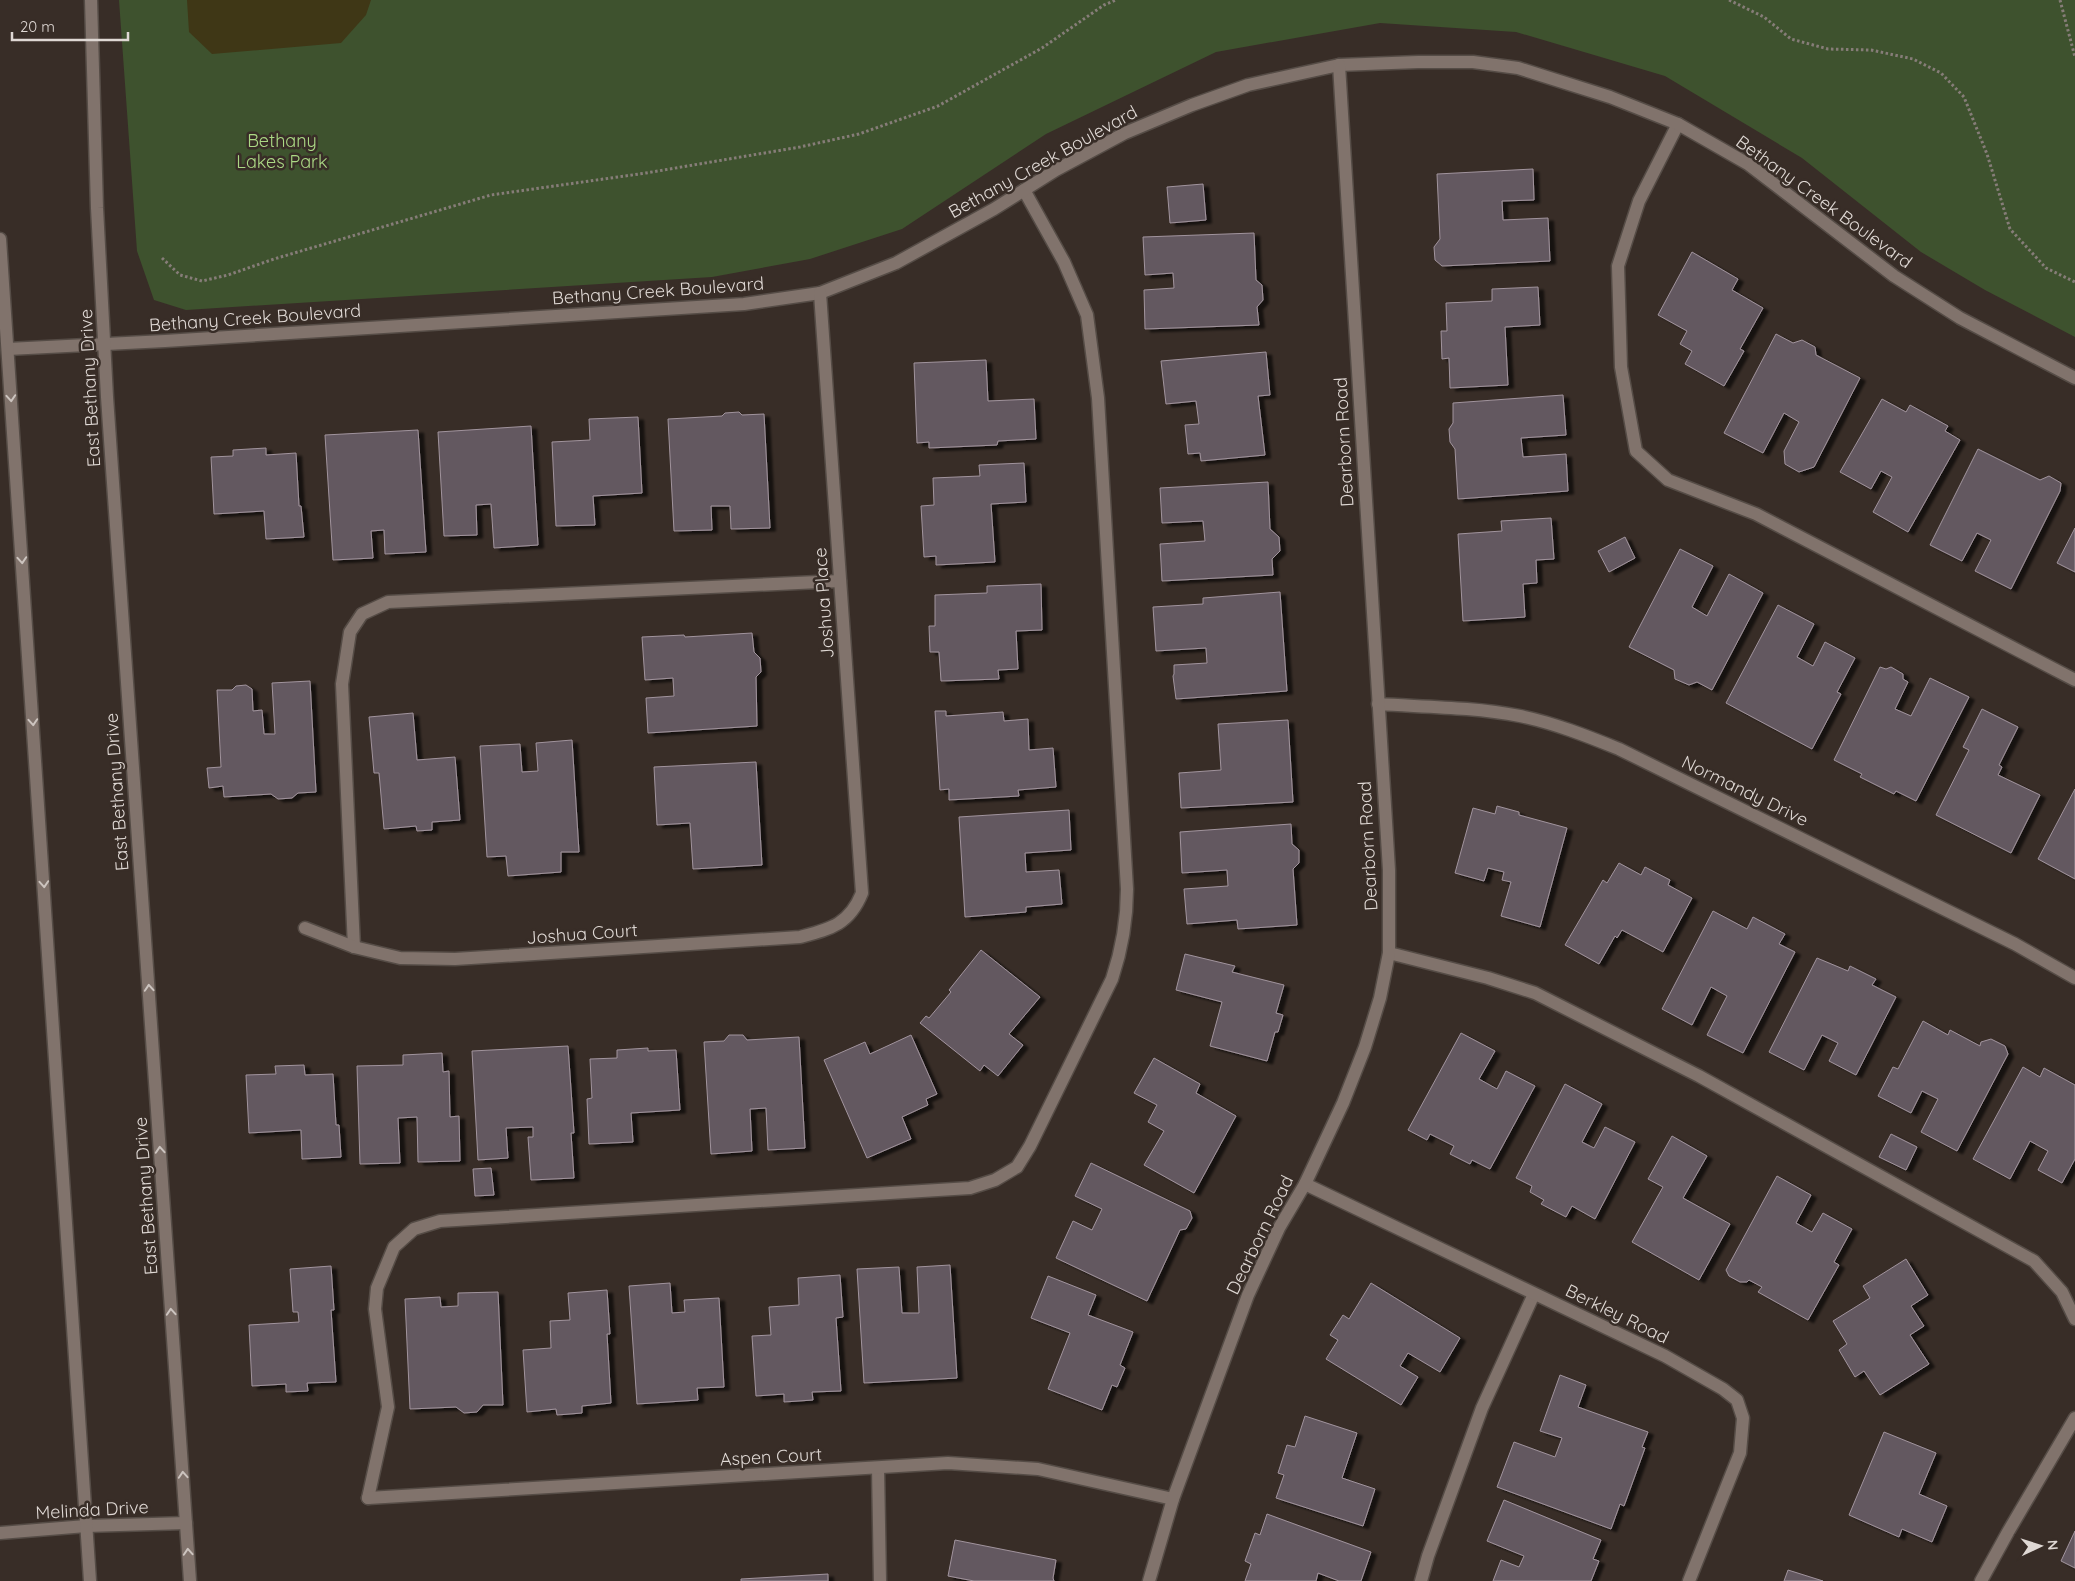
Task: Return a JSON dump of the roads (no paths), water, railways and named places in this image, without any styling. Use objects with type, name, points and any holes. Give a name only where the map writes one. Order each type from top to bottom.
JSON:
[{"type":"street","name":"East Bethany Drive","points":[[91,0],[97,208],[108,408],[190,1581]]},
{"type":"street","name":"Bethany Creek Boulevard","points":[[8,349],[106,345],[734,304],[820,294],[896,263],[994,209],[1056,170],[1125,133],[1192,105],[1248,85],[1339,65],[1473,62],[1518,68],[1610,97],[1678,124],[1748,164],[1894,276],[1960,318],[2075,378]]},
{"type":"street","name":"Dearborn Road","points":[[1149,1581],[1173,1498],[1248,1295],[1279,1228],[1305,1184],[1343,1103],[1365,1047],[1380,998],[1389,953],[1389,870],[1339,65]]},
{"type":"street","points":[[1678,124],[1639,202],[1618,266],[1621,367],[1636,451],[1668,480],[1756,514],[2075,680]]},
{"type":"street","name":"Aspen Court","points":[[1024,190],[1064,262],[1087,316],[1098,398],[1127,888],[1127,916],[1112,980],[1030,1146],[1017,1166],[995,1180],[970,1188],[440,1221],[414,1229],[394,1247],[377,1288],[375,1309],[388,1407],[368,1498],[948,1463],[1038,1469],[1173,1498]]},
{"type":"street","points":[[0,239],[90,1581]]},
{"type":"street","name":"Joshua Place","points":[[820,294],[862,894],[856,908]]},
{"type":"street","points":[[354,948],[342,684],[350,632],[362,614],[388,602],[840,581]]},
{"type":"street","name":"Normandy Drive","points":[[1378,704],[1482,710],[1522,716],[1568,729],[1619,749],[2015,944],[2075,978]]},
{"type":"street","name":"Joshua Court","points":[[305,928],[354,948],[400,958],[455,959],[800,937],[834,928],[856,908]]},
{"type":"street","points":[[1389,953],[1488,978],[1535,993],[1698,1076],[2034,1261],[2062,1292],[2075,1319]]},
{"type":"street","name":"Berkley Road","points":[[1305,1184],[1665,1356],[1723,1389],[1737,1400],[1743,1418],[1740,1453],[1689,1581]]},
{"type":"street","points":[[1421,1581],[1428,1556],[1482,1408],[1534,1294]]},
{"type":"street","points":[[1981,1581],[2075,1418]]},
{"type":"street","points":[[878,1468],[880,1581]]},
{"type":"street","name":"Melinda Drive","points":[[0,1532],[86,1526],[186,1523]]},
{"type":"park label","name":"Bethany Lakes Park","points":[[282,151]]}]
